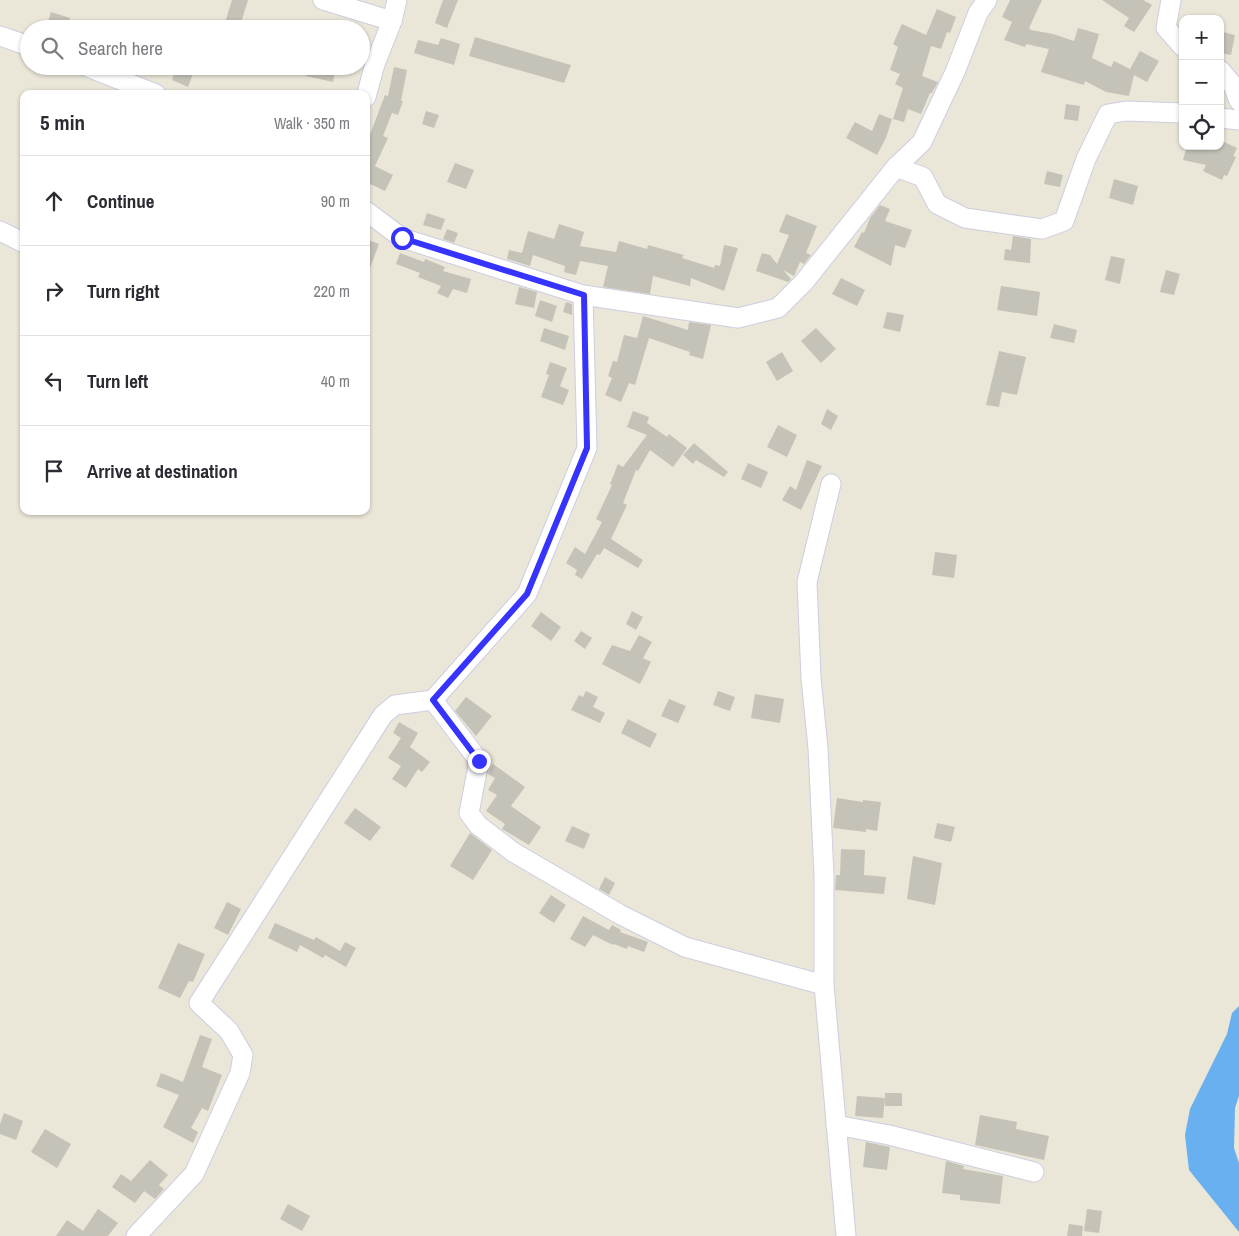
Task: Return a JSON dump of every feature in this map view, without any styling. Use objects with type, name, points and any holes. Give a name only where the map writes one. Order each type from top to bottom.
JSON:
[{"type":"street","points":[[323,0],[392,21]]},
{"type":"street","points":[[368,90],[375,64],[392,21],[397,0]]},
{"type":"street","points":[[370,214],[402,238],[584,295],[738,318],[778,308],[804,282],[896,167],[922,142],[955,72],[978,13],[987,0]]},
{"type":"street","points":[[1171,0],[1166,28],[1179,43]]},
{"type":"street","points":[[0,36],[20,43]]},
{"type":"street","points":[[1224,74],[1237,88]]},
{"type":"street","points":[[108,75],[146,90]]},
{"type":"street","points":[[896,167],[923,177],[938,204],[966,218],[1042,229],[1064,222],[1086,159],[1108,114],[1126,111],[1179,113]]},
{"type":"street","points":[[1224,118],[1239,120]]},
{"type":"street","points":[[0,231],[20,241]]},
{"type":"street","points":[[138,1235],[194,1174],[240,1073],[243,1055],[228,1031],[198,1003],[383,715],[395,705],[433,700],[527,594],[587,448],[584,295]]},
{"type":"street","points":[[831,484],[807,582],[811,678],[818,748],[824,865],[824,985],[846,1236]]},
{"type":"street","points":[[433,700],[479,761],[470,813],[478,825],[513,852],[621,915],[686,946],[824,985]]},
{"type":"street","points":[[836,1125],[889,1135],[1034,1172]]},
{"type":"water","points":[[1239,1006],[1239,1096],[1235,1108],[1234,1148],[1239,1163],[1239,1232],[1189,1170],[1185,1135],[1190,1109],[1227,1034],[1232,1013]]},
{"type":"building","points":[[232,0],[248,0],[242,20],[226,20]]},
{"type":"building","points":[[443,0],[458,0],[447,28],[435,23]]},
{"type":"building","points":[[1010,0],[1042,0],[1029,28],[1031,30],[1053,34],[1074,41],[1078,28],[1099,34],[1092,58],[1111,67],[1114,61],[1130,69],[1140,51],[1159,61],[1147,82],[1134,75],[1129,96],[1106,92],[1085,81],[1084,85],[1041,72],[1049,49],[1026,44],[1025,47],[1004,40],[1012,22],[1002,17]]},
{"type":"building","points":[[1102,0],[1143,0],[1152,5],[1134,32],[1124,26],[1129,18]]},
{"type":"building","points":[[937,9],[956,17],[950,33],[947,32],[941,49],[931,46],[922,76],[938,82],[932,93],[930,93],[921,114],[908,109],[904,122],[893,119],[903,88],[895,84],[900,74],[890,70],[898,47],[893,44],[902,24],[926,35]]},
{"type":"building","points":[[51,12],[70,18],[69,20],[49,20]]},
{"type":"building","points":[[1224,32],[1235,35],[1231,55],[1224,54]]},
{"type":"building","points":[[475,37],[571,65],[564,83],[469,56]]},
{"type":"building","points":[[441,38],[460,44],[454,65],[414,53],[418,40],[438,45]]},
{"type":"building","points":[[394,67],[407,70],[401,101],[403,101],[398,115],[392,113],[383,136],[388,138],[375,166],[393,175],[385,191],[370,184],[370,134],[385,95],[388,96]]},
{"type":"building","points":[[174,75],[193,75],[188,87],[172,80]]},
{"type":"building","points":[[306,75],[334,75],[333,82]]},
{"type":"building","points":[[1066,104],[1080,106],[1078,121],[1064,119]]},
{"type":"building","points":[[426,111],[439,115],[434,128],[422,124]]},
{"type":"building","points":[[879,114],[892,119],[886,138],[877,155],[846,138],[855,122],[872,131]]},
{"type":"building","points":[[1224,142],[1237,148],[1233,156],[1236,157],[1227,176],[1224,175],[1222,180],[1203,171],[1206,165],[1183,160],[1186,150],[1224,150]]},
{"type":"building","points":[[455,163],[474,170],[466,189],[447,182]]},
{"type":"building","points":[[1047,171],[1063,175],[1060,187],[1044,184]]},
{"type":"building","points":[[1114,179],[1138,186],[1133,205],[1109,198]]},
{"type":"building","points":[[880,205],[890,209],[885,221],[912,230],[905,248],[895,245],[891,266],[854,247],[862,232],[864,233],[870,218]]},
{"type":"building","points":[[427,213],[445,219],[441,230],[423,225]]},
{"type":"building","points":[[786,214],[817,226],[806,253],[811,255],[804,264],[800,262],[794,276],[783,270],[791,279],[788,282],[756,271],[762,253],[770,255],[777,264],[789,235],[779,232]]},
{"type":"building","points":[[559,224],[584,232],[580,246],[616,252],[619,241],[647,249],[648,245],[684,255],[682,258],[714,268],[715,265],[720,266],[724,245],[738,248],[724,291],[691,278],[690,286],[653,276],[650,294],[603,287],[608,266],[580,261],[576,275],[564,272],[565,266],[533,255],[530,266],[507,259],[509,250],[522,253],[528,231],[554,239]]},
{"type":"building","points":[[447,229],[458,233],[454,243],[443,239]]},
{"type":"building","points":[[1013,236],[1031,239],[1030,263],[1004,260],[1005,249],[1011,250]]},
{"type":"building","points":[[370,241],[379,244],[370,268]]},
{"type":"building","points":[[400,253],[424,262],[425,259],[445,267],[443,271],[471,279],[467,293],[453,289],[448,298],[437,293],[441,286],[418,277],[420,273],[396,264]]},
{"type":"building","points":[[1111,256],[1125,259],[1120,284],[1105,280]]},
{"type":"building","points":[[1166,270],[1180,274],[1174,295],[1160,292]]},
{"type":"building","points":[[841,278],[865,290],[857,306],[832,294]]},
{"type":"building","points":[[1001,286],[1040,292],[1037,316],[997,310]]},
{"type":"building","points":[[519,287],[537,292],[534,308],[515,304]]},
{"type":"building","points":[[540,300],[557,306],[552,322],[535,316]]},
{"type":"building","points":[[566,302],[572,304],[572,315],[563,312]]},
{"type":"building","points":[[887,312],[904,315],[900,332],[883,328]]},
{"type":"building","points":[[643,316],[688,330],[689,322],[711,325],[703,359],[689,355],[690,352],[649,338],[635,385],[629,383],[621,402],[605,395],[612,378],[608,376],[613,361],[617,362],[624,335],[637,338]]},
{"type":"building","points":[[1054,324],[1077,330],[1074,343],[1050,338]]},
{"type":"building","points":[[544,328],[569,336],[565,350],[540,341]]},
{"type":"building","points":[[816,328],[836,349],[821,363],[801,341]]},
{"type":"building","points":[[999,351],[1026,357],[1017,395],[1002,392],[999,407],[986,405]]},
{"type":"building","points":[[782,352],[793,371],[777,381],[766,362]]},
{"type":"building","points":[[550,362],[567,368],[560,386],[569,390],[563,405],[541,397],[549,375],[546,374]]},
{"type":"building","points":[[827,409],[838,416],[831,430],[821,424]]},
{"type":"building","points":[[633,411],[649,417],[647,423],[667,437],[669,434],[687,448],[673,467],[650,450],[638,471],[636,470],[623,503],[627,505],[611,539],[643,560],[638,568],[604,548],[600,555],[597,554],[582,579],[575,575],[577,570],[566,563],[575,547],[585,554],[602,522],[596,519],[612,485],[610,484],[618,464],[623,467],[647,435],[627,427]]},
{"type":"building","points":[[778,425],[797,435],[787,457],[767,447]]},
{"type":"building","points":[[694,443],[728,472],[724,477],[696,460],[693,464],[683,455]]},
{"type":"building","points":[[807,460],[822,466],[801,510],[782,500],[790,486],[796,490]]},
{"type":"building","points":[[748,463],[768,472],[761,488],[741,479]]},
{"type":"building","points":[[935,552],[957,555],[954,578],[932,575]]},
{"type":"building","points":[[632,611],[643,617],[636,630],[626,624]]},
{"type":"building","points":[[541,612],[561,627],[551,641],[531,626]]},
{"type":"building","points":[[581,631],[592,638],[585,649],[574,641]]},
{"type":"building","points":[[639,635],[652,642],[643,658],[651,662],[640,684],[602,664],[612,645],[630,651]]},
{"type":"building","points":[[586,691],[598,697],[593,707],[605,713],[600,723],[571,710],[579,695],[583,697]]},
{"type":"building","points":[[718,691],[735,697],[730,711],[713,705]]},
{"type":"building","points":[[755,694],[784,699],[780,723],[751,718]]},
{"type":"building","points":[[466,697],[492,716],[476,736],[455,711]]},
{"type":"building","points":[[669,699],[686,706],[678,723],[661,716]]},
{"type":"building","points":[[628,719],[657,734],[650,748],[621,733]]},
{"type":"building","points":[[399,722],[418,733],[410,747],[430,762],[422,772],[418,769],[406,788],[392,779],[401,766],[388,758],[401,738],[393,733]]},
{"type":"building","points":[[493,764],[525,787],[511,806],[541,827],[529,845],[502,829],[505,824],[486,811],[497,795],[488,790],[495,778],[488,774]]},
{"type":"building","points":[[837,798],[863,802],[863,800],[881,802],[877,831],[866,829],[866,832],[833,828]]},
{"type":"building","points":[[355,808],[381,827],[370,841],[344,823]]},
{"type":"building","points":[[937,823],[955,827],[951,842],[934,838]]},
{"type":"building","points":[[572,826],[590,834],[584,849],[565,841]]},
{"type":"building","points":[[470,833],[492,850],[473,880],[450,866]]},
{"type":"building","points":[[841,849],[865,850],[864,875],[886,877],[884,894],[835,890],[836,875],[840,875]]},
{"type":"building","points":[[913,856],[942,863],[935,905],[907,899]]},
{"type":"building","points":[[605,877],[615,883],[609,895],[599,889]]},
{"type":"building","points":[[551,895],[566,905],[554,923],[539,913]]},
{"type":"building","points":[[227,902],[241,909],[228,935],[214,928]]},
{"type":"building","points":[[583,916],[609,930],[612,925],[621,930],[620,932],[648,942],[644,952],[628,946],[627,949],[613,945],[593,935],[585,947],[570,939]]},
{"type":"building","points":[[275,923],[314,940],[316,937],[340,951],[345,942],[356,948],[346,967],[325,955],[323,958],[300,945],[297,952],[268,938]]},
{"type":"building","points":[[178,943],[205,954],[193,982],[189,981],[180,998],[158,988]]},
{"type":"building","points":[[200,1035],[212,1039],[202,1067],[222,1075],[208,1111],[202,1108],[191,1128],[198,1132],[193,1143],[163,1127],[179,1095],[156,1086],[161,1073],[183,1082]]},
{"type":"building","points":[[885,1093],[902,1093],[902,1106],[885,1106]]},
{"type":"building","points":[[857,1096],[885,1098],[883,1118],[855,1116]]},
{"type":"building","points":[[4,1113],[23,1121],[16,1140],[0,1134],[0,1124]]},
{"type":"building","points":[[980,1115],[1017,1122],[1016,1129],[1049,1136],[1044,1160],[975,1145]]},
{"type":"building","points":[[45,1129],[71,1144],[57,1168],[31,1152]]},
{"type":"building","points":[[866,1142],[890,1147],[887,1170],[863,1167]]},
{"type":"building","points":[[150,1160],[168,1175],[159,1185],[164,1189],[155,1199],[144,1191],[135,1203],[112,1187],[121,1174],[131,1181]]},
{"type":"building","points":[[946,1161],[964,1166],[963,1169],[1003,1176],[1000,1204],[960,1200],[960,1195],[942,1193]]},
{"type":"building","points":[[288,1204],[310,1216],[302,1231],[280,1219]]},
{"type":"building","points":[[98,1209],[118,1223],[108,1236],[56,1236],[67,1220],[83,1231]]},
{"type":"building","points":[[1087,1209],[1102,1211],[1099,1233],[1084,1231]]},
{"type":"building","points":[[1069,1224],[1083,1226],[1082,1236],[1067,1236]]},
{"type":"route","points":[[402,238],[584,295],[587,448],[527,594],[433,700],[479,761]]}]
